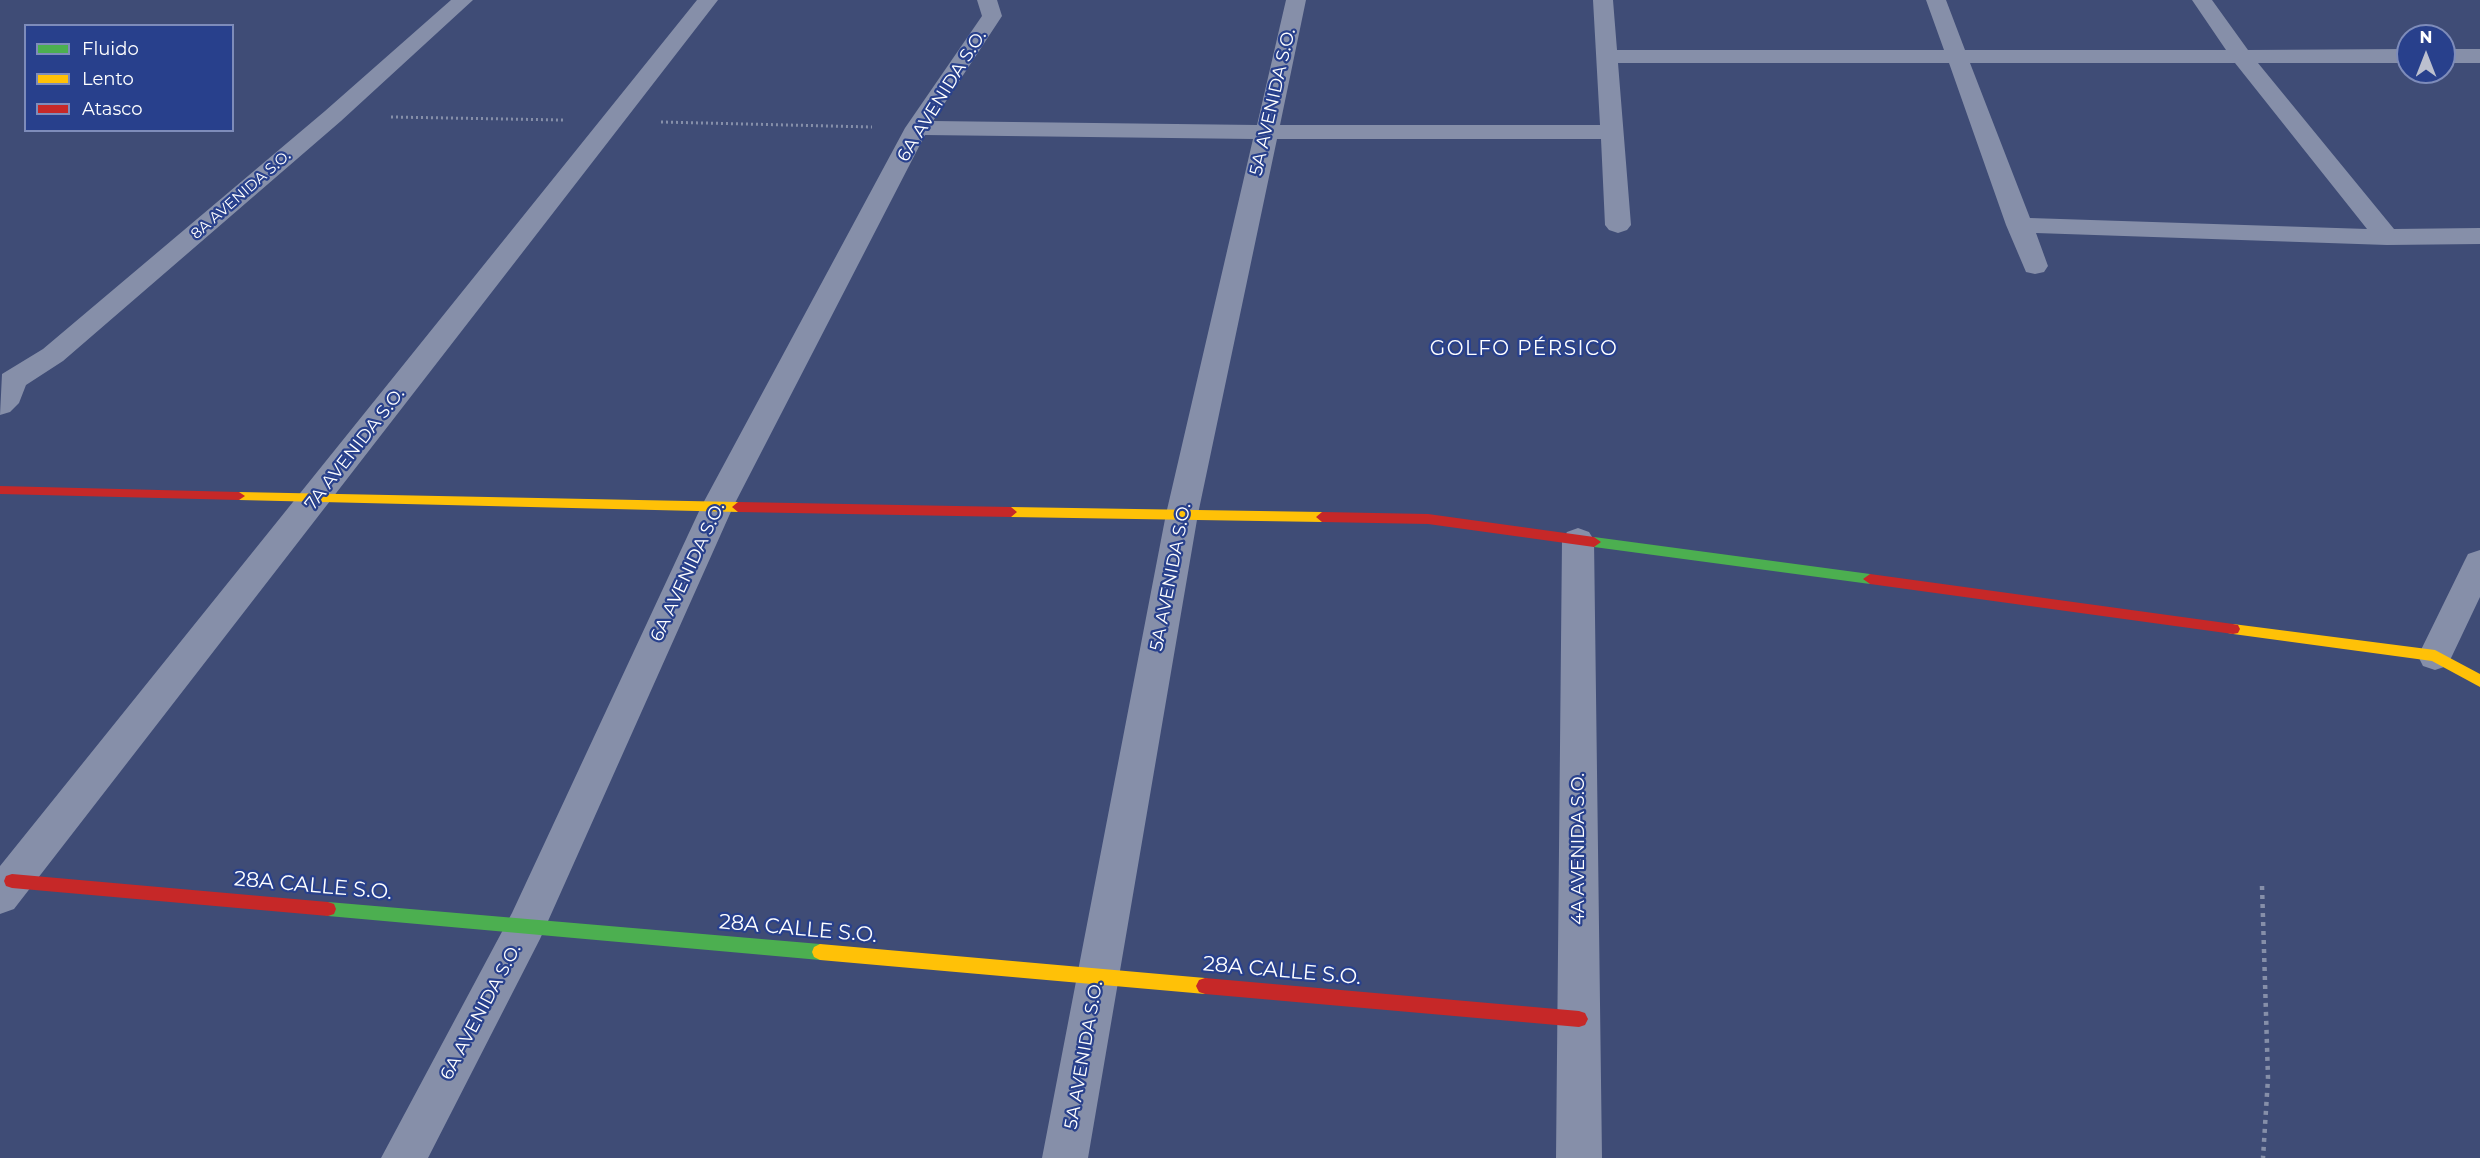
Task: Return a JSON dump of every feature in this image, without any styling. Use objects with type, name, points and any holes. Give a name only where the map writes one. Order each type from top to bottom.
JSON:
[{"type":"street","name":"8A AVENIDA S.O.","points":[[4,388],[53,355],[333,116],[463,0]]},
{"type":"street","name":"7A AVENIDA S.O.","points":[[6,889],[708,0]]},
{"type":"street","name":"6A AVENIDA S.O.","points":[[404,1158],[526,926],[717,507],[918,128],[992,16],[987,0]]},
{"type":"street","name":"5A AVENIDA S.O.","points":[[1065,1158],[1182,514],[1296,0]]},
{"type":"street","points":[[1603,0],[1618,225]]},
{"type":"street","points":[[1936,0],[2035,266]]},
{"type":"street","points":[[2202,0],[2242,57],[2387,237]]},
{"type":"street","points":[[1607,57],[2396,56]]},
{"type":"street","points":[[2456,56],[2480,56]]},
{"type":"street","points":[[918,128],[1267,132],[1612,132]]},
{"type":"street","points":[[2019,225],[2387,237],[2480,236]]},
{"type":"street","points":[[0,490],[717,507],[1428,519],[2435,656],[2480,681]]},
{"type":"street","name":"4A AVENIDA S.O.","points":[[1578,540],[1579,1158]]},
{"type":"street","points":[[2435,656],[2480,562]]},
{"type":"street","name":"28A CALLE S.O.","points":[[6,889],[526,926],[1579,1019]]},
{"type":"path","points":[[333,116],[918,128]]},
{"type":"path","points":[[2262,886],[2268,1078],[2263,1158]]},
{"type":"traffic: fast","points":[[1594,542],[1870,579]]},
{"type":"traffic: fast","points":[[328,909],[820,952]]},
{"type":"traffic: slow","points":[[239,496],[738,507]]},
{"type":"traffic: slow","points":[[1011,512],[1322,517]]},
{"type":"traffic: slow","points":[[2233,629],[2435,656],[2480,681]]},
{"type":"traffic: slow","points":[[820,952],[1205,986]]},
{"type":"traffic: jam","points":[[0,490],[239,496]]},
{"type":"traffic: jam","points":[[738,507],[1011,512]]},
{"type":"traffic: jam","points":[[1322,517],[1428,519],[1594,542]]},
{"type":"traffic: jam","points":[[1870,579],[2233,629]]},
{"type":"traffic: jam","points":[[12,881],[328,909]]},
{"type":"traffic: jam","points":[[1205,986],[1579,1019]]},
{"type":"district","name":"GOLFO PÉRSICO","points":[[1524,349]]}]
